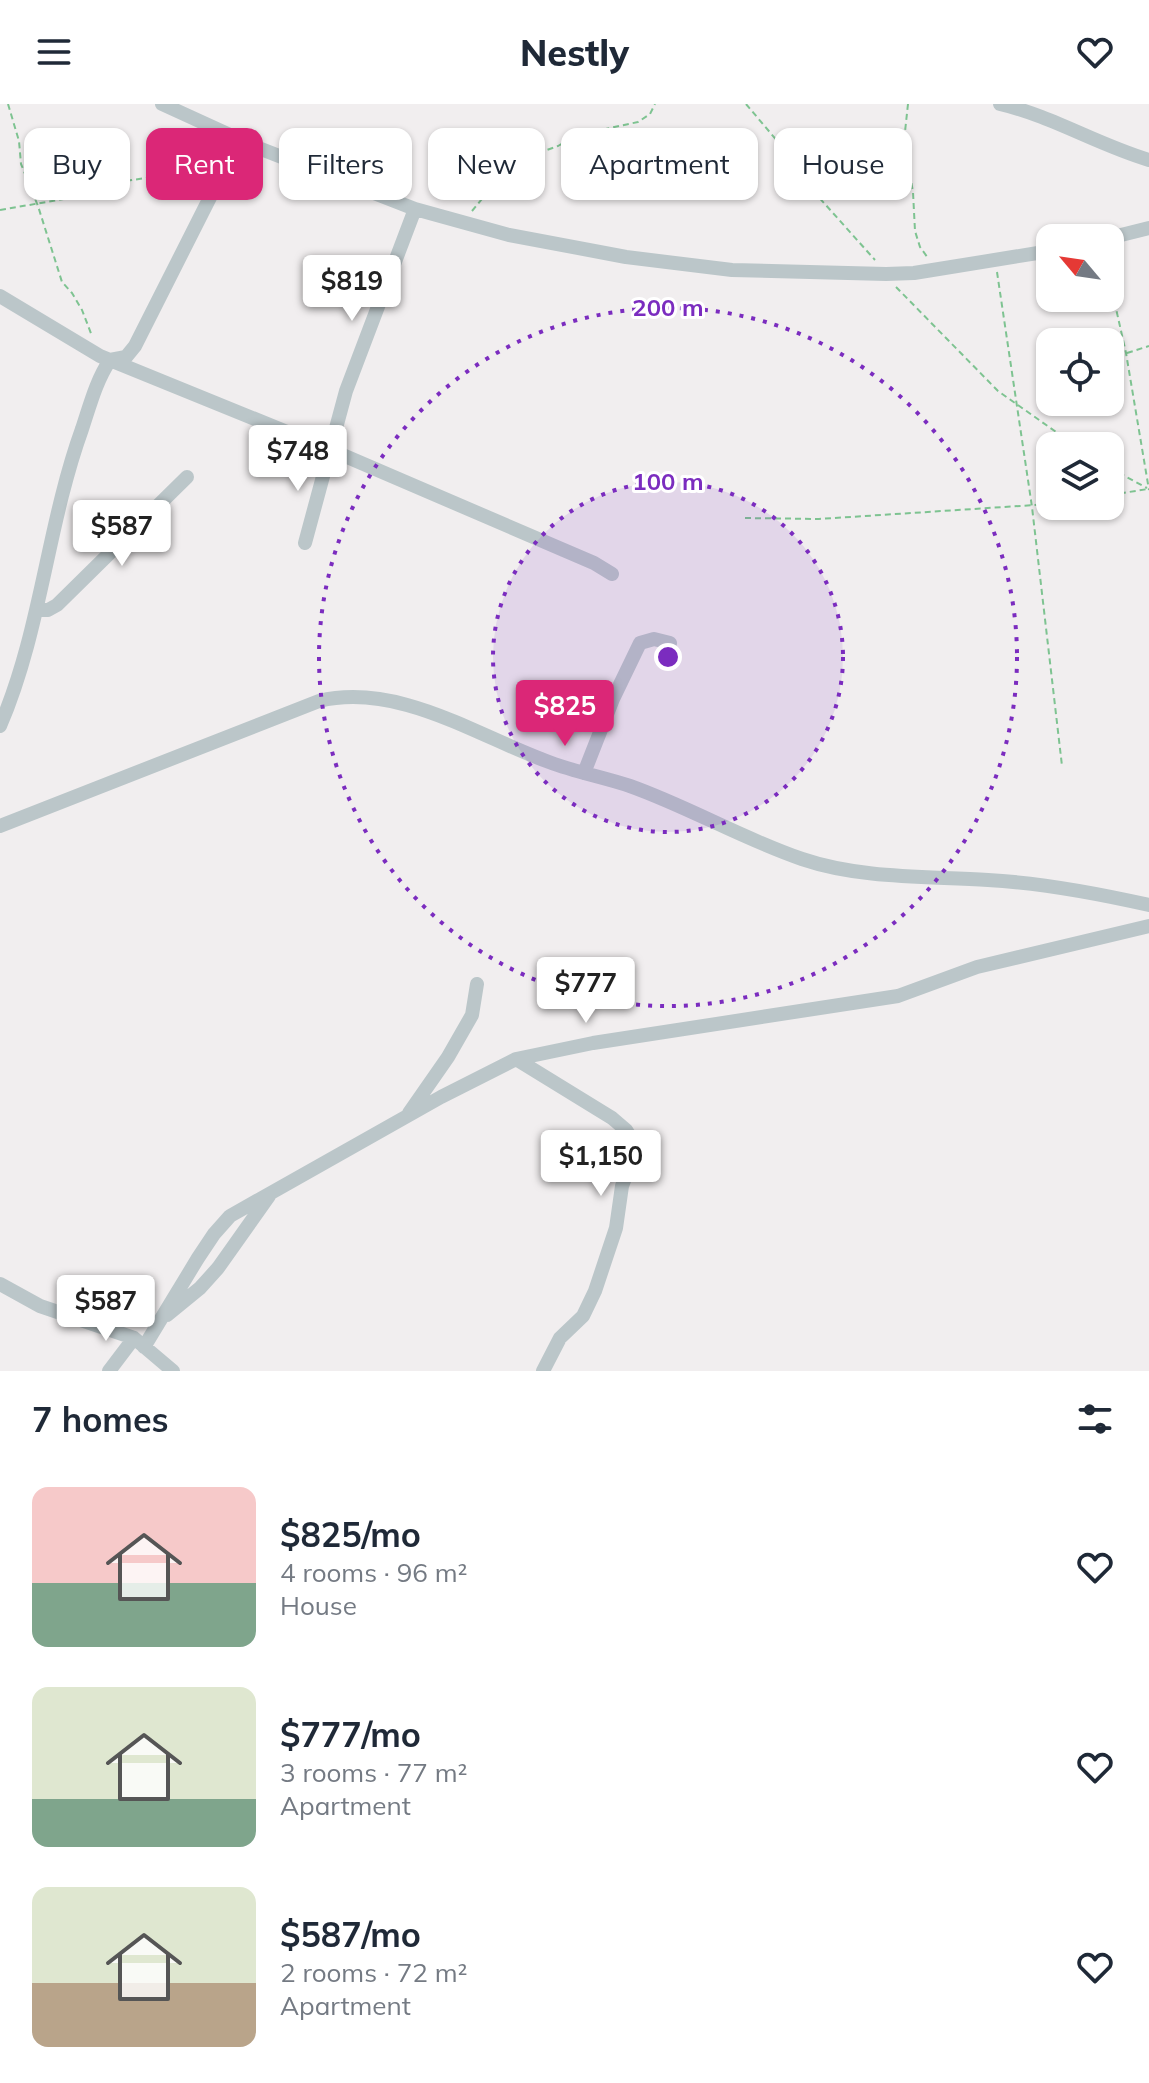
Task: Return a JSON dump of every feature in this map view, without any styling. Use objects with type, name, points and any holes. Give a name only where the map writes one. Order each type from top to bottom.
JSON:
[{"type":"street","points":[[162,104],[205,128]]},
{"type":"street","points":[[1000,104],[1024,110],[1149,160]]},
{"type":"street","points":[[263,155],[415,209],[509,235],[562,246],[732,270],[886,274],[1036,253]]},
{"type":"street","points":[[110,360],[126,357],[131,352],[208,200]]},
{"type":"street","points":[[305,543],[346,391],[415,209]]},
{"type":"street","points":[[1124,234],[1149,228]]},
{"type":"street","points":[[0,296],[93,353],[331,450],[594,563],[612,574]]},
{"type":"street","points":[[0,726],[37,610],[62,490],[96,388],[110,360]]},
{"type":"street","points":[[37,610],[48,610],[57,605],[187,477]]},
{"type":"street","points":[[584,773],[613,699],[640,643],[654,639],[670,643]]},
{"type":"street","points":[[0,826],[303,707],[344,697],[384,700],[421,710],[551,764],[631,787],[804,860],[899,875],[1024,882],[1149,905]]},
{"type":"street","points":[[164,1318],[176,1293],[214,1234],[230,1216],[516,1059],[593,1043],[898,996],[977,967],[1149,926]]},
{"type":"street","points":[[406,1117],[466,1027],[472,1015],[477,984]]},
{"type":"street","points":[[516,1059],[612,1118],[626,1130],[634,1143],[622,1186],[616,1228],[595,1291],[583,1316],[560,1338],[543,1371]]},
{"type":"street","points":[[109,1371],[200,1288],[218,1268],[269,1196]]},
{"type":"street","points":[[0,1284],[40,1306],[139,1342],[173,1371]]},
{"type":"path","points":[[8,104],[19,141],[21,164],[38,205],[62,282],[72,293],[89,325],[93,353]]},
{"type":"path","points":[[464,221],[505,171],[519,160],[558,146],[577,135],[638,122],[650,114],[655,104]]},
{"type":"path","points":[[908,104],[904,141],[913,192],[915,231],[920,247],[936,269]]},
{"type":"path","points":[[0,210],[81,196],[118,182],[146,178]]},
{"type":"path","points":[[995,259],[1032,507],[1062,766]]},
{"type":"path","points":[[1117,312],[1149,489]]},
{"type":"path","points":[[1126,353],[1149,346]]},
{"type":"path","points":[[1124,476],[1149,489]]},
{"type":"path","points":[[1124,493],[1149,489]]},
{"type":"path","points":[[745,518],[819,519],[1036,506]]}]
